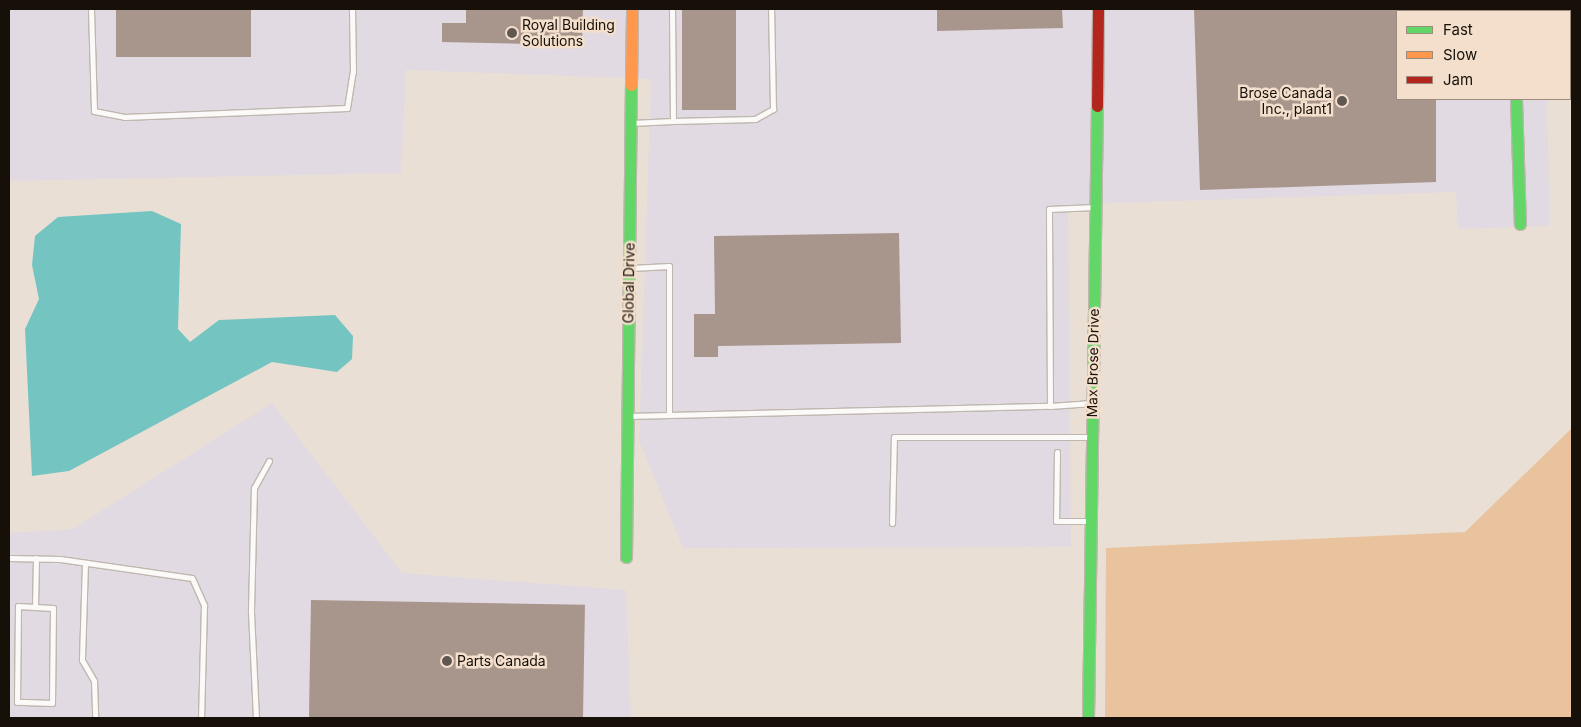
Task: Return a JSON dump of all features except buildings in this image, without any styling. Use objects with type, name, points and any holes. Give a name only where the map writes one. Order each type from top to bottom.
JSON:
[{"type":"street","name":"Global Drive","points":[[626,557],[632,9]]},
{"type":"street","name":"Max Brose Drive","points":[[1088,718],[1098,9]]},
{"type":"street","points":[[1516,100],[1520,224]]},
{"type":"lane","points":[[91,9],[94,111],[124,117],[347,108],[353,72],[352,9]]},
{"type":"lane","points":[[672,9],[672,122]]},
{"type":"lane","points":[[631,123],[755,119],[773,109],[771,9]]},
{"type":"lane","points":[[1050,406],[1049,209],[1095,207]]},
{"type":"lane","points":[[629,268],[669,266],[669,415]]},
{"type":"lane","points":[[628,416],[1050,406],[1092,403]]},
{"type":"lane","points":[[892,523],[894,437],[1092,437]]},
{"type":"lane","points":[[1057,452],[1056,521],[1091,521]]},
{"type":"lane","points":[[256,718],[251,610],[254,488],[269,461]]},
{"type":"lane","points":[[9,558],[36,558],[170,573],[192,578],[200,588],[204,605],[201,718]]},
{"type":"lane","points":[[35,607],[36,558]]},
{"type":"lane","points":[[85,564],[82,660],[94,681],[95,718]]},
{"type":"lane","points":[[18,606],[35,607],[54,608],[52,703],[17,702],[18,606]]},
{"type":"shaded area","points":[[9,9],[1544,9],[1396,10],[1396,100],[1547,100],[1550,226],[1458,229],[1456,192],[1112,203],[1068,210],[1071,547],[683,548],[639,441],[651,79],[406,70],[401,173],[9,181]]},
{"type":"shaded area","points":[[272,403],[402,573],[626,590],[631,718],[9,718],[9,533],[73,529]]},
{"type":"shaded area","points":[[1572,428],[1572,718],[1105,718],[1106,548],[1465,532]]},
{"type":"water","points":[[152,211],[181,224],[178,329],[190,342],[219,320],[335,315],[353,336],[352,359],[337,372],[272,362],[69,471],[32,476],[25,329],[39,299],[32,265],[35,236],[58,217]]},
{"type":"traffic: fast","points":[[626,557],[631,85]]},
{"type":"traffic: fast","points":[[1516,100],[1520,224]]},
{"type":"traffic: fast","points":[[1088,718],[1097,106]]},
{"type":"traffic: slow","points":[[631,85],[632,9]]},
{"type":"traffic: jam","points":[[1097,106],[1098,9]]},
{"type":"place","name":"Royal Building Solutions","points":[[512,33]]},
{"type":"place","name":"Brose Canada Inc., plant1","points":[[1342,101]]},
{"type":"place","name":"Parts Canada","points":[[447,661]]}]
